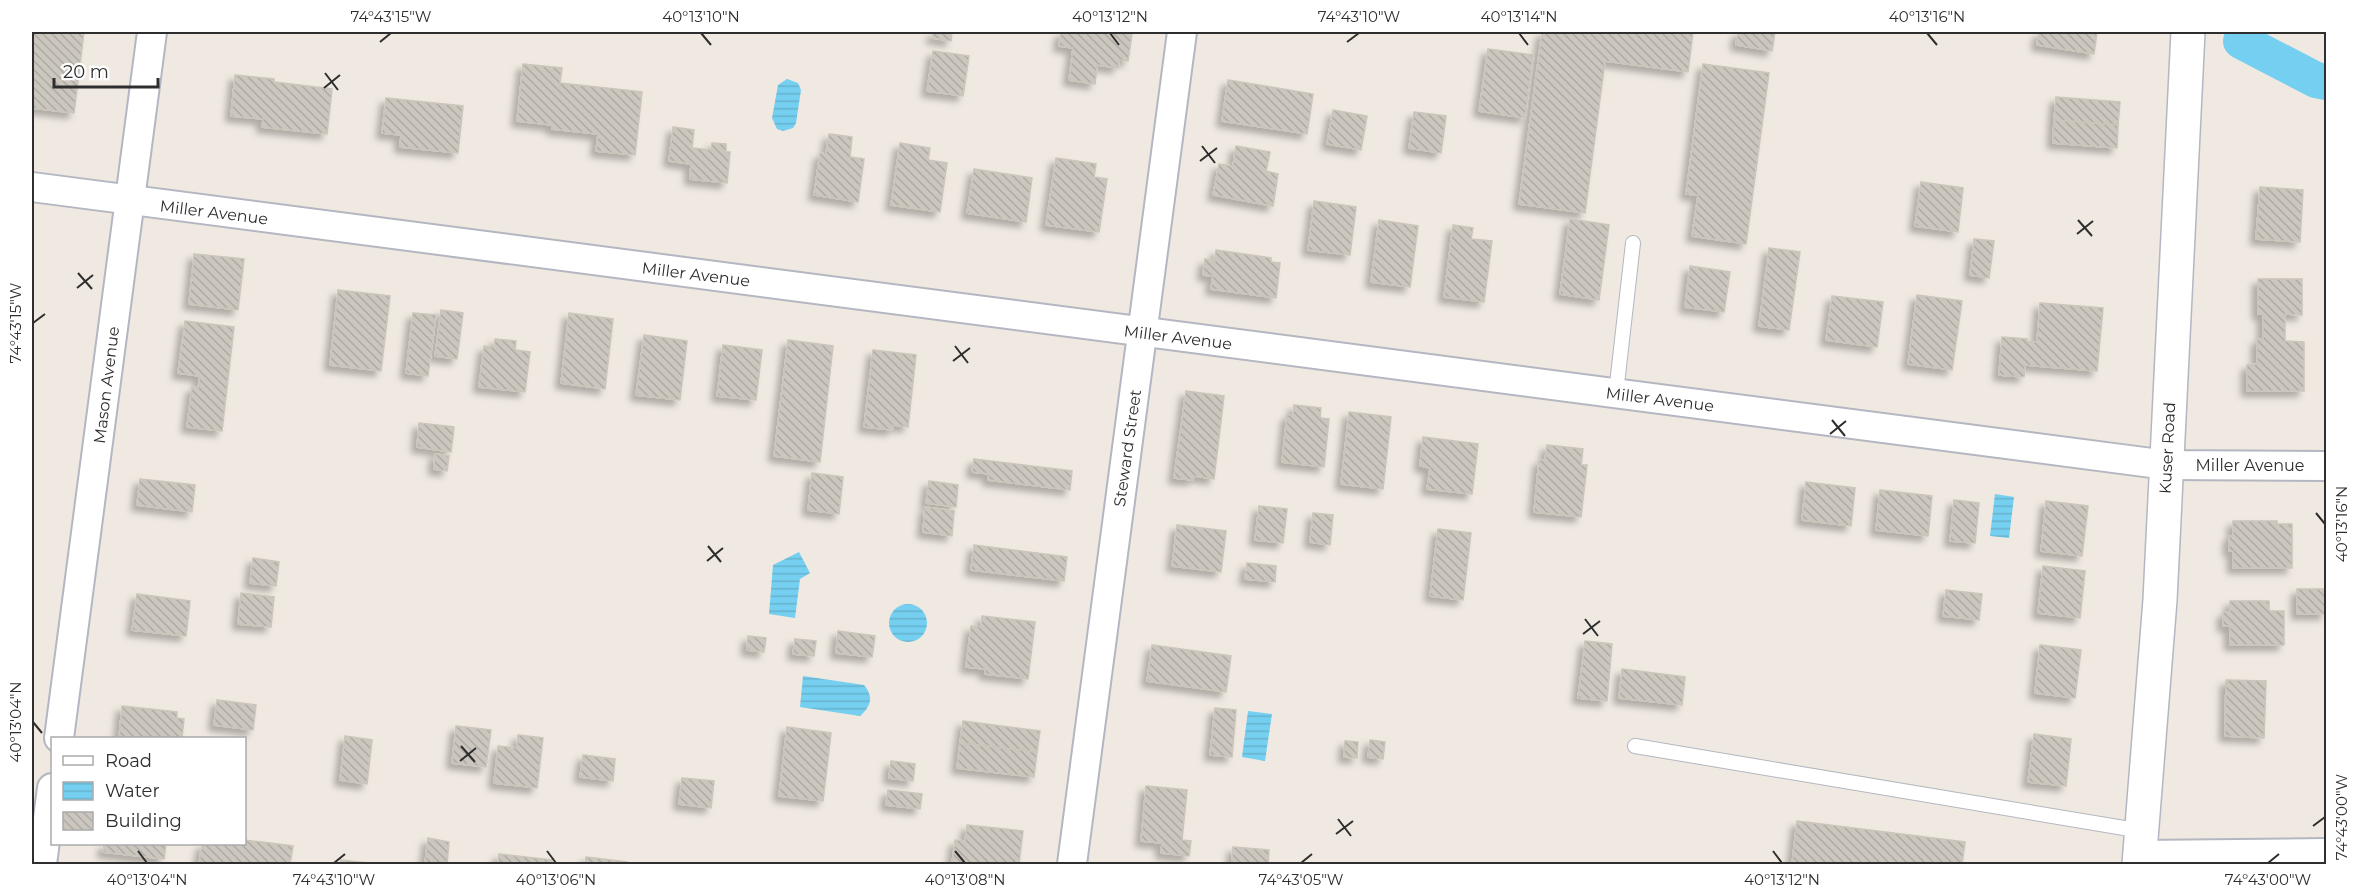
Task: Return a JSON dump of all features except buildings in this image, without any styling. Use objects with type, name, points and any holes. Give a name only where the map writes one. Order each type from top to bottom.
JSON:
[{"type":"street","name":"Mason Avenue","points":[[59,737],[152,32]]},
{"type":"street","name":"Steward Street","points":[[1072,864],[1182,32]]},
{"type":"street","name":"Kuser Road","points":[[2140,850],[2160,600],[2188,32]]},
{"type":"street","name":"Miller Avenue","points":[[32,187],[2166,465],[2326,466]]},
{"type":"street","points":[[42,864],[51,796]]},
{"type":"street","points":[[2140,850],[2326,853]]},
{"type":"lane","points":[[1616,393],[1633,243]]},
{"type":"lane","points":[[1635,746],[2140,850]]},
{"type":"water","points":[[787,79],[798,83],[801,90],[796,123],[793,128],[783,131],[777,129],[772,118],[778,85]]},
{"type":"water","points":[[1995,494],[2014,497],[2009,538],[1990,536]]},
{"type":"water","points":[[799,552],[810,573],[800,579],[795,618],[769,614],[773,565]]},
{"type":"water","points":[[908,604],[921,610],[927,623],[921,636],[908,642],[895,636],[889,623],[895,610]]},
{"type":"water","points":[[803,676],[864,685],[870,697],[869,705],[860,716],[800,707]]},
{"type":"water","points":[[1248,711],[1272,714],[1265,761],[1242,757]]},
{"type":"waterway","points":[[2241,41],[2316,80],[2326,82]]}]
